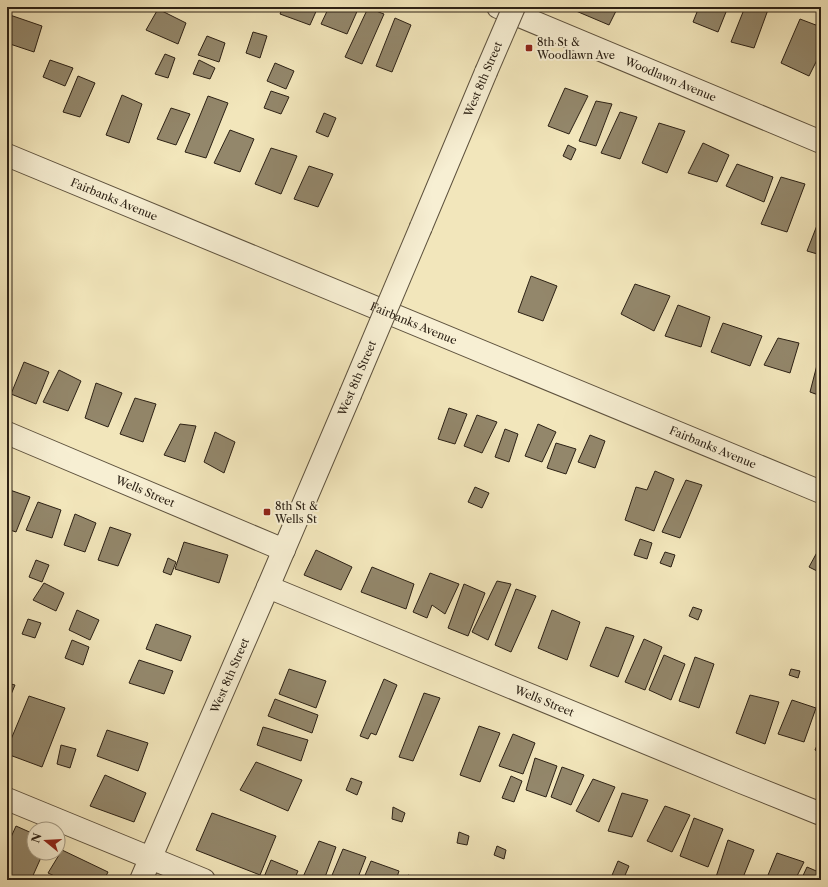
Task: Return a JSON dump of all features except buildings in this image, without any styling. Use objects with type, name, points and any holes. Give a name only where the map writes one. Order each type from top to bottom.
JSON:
[{"type":"street","name":"Woodlawn Avenue","points":[[498,7],[821,142]]},
{"type":"street","name":"West 8th Street","points":[[141,880],[284,550],[514,7]]},
{"type":"street","name":"Fairbanks Avenue","points":[[7,155],[821,492]]},
{"type":"street","name":"Wells Street","points":[[7,433],[284,550]]},
{"type":"street","name":"Wells Street","points":[[268,587],[821,814]]},
{"type":"street","points":[[7,799],[204,880]]},
{"type":"place","name":"8th St & Woodlawn Ave","points":[[529,48]]},
{"type":"place","name":"8th St & Wells St","points":[[267,512]]}]
